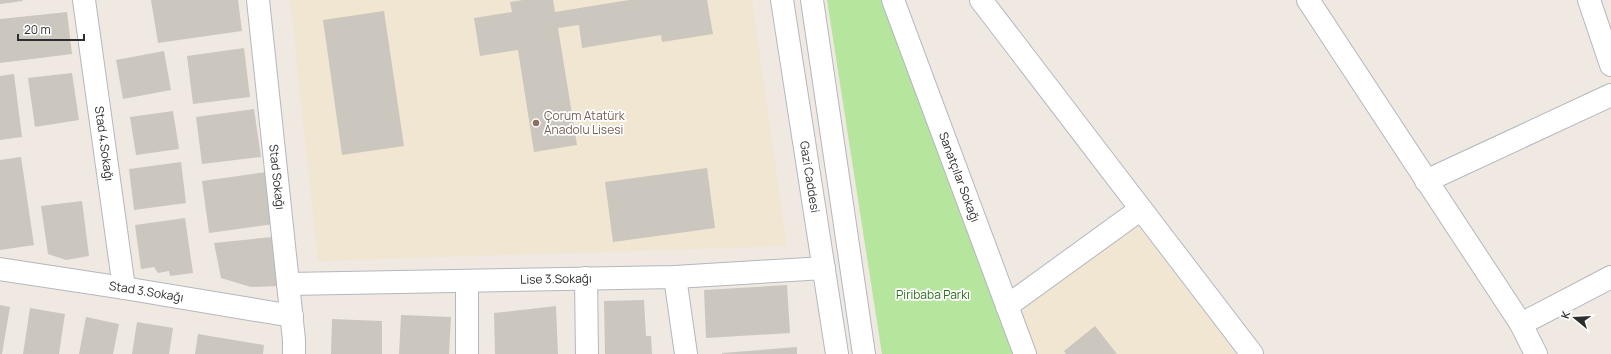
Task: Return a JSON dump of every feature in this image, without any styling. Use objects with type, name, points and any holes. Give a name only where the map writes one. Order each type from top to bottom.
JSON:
[{"type":"street","name":"Stad 4.Sokağı","points":[[84,0],[124,288]]},
{"type":"street","name":"Stad Sokağı","points":[[258,0],[292,316],[294,354]]},
{"type":"street","name":"Gazi Caddesi","points":[[782,0],[837,354]]},
{"type":"street","points":[[812,0],[864,354]]},
{"type":"street","name":"Sanatçılar Sokağı","points":[[893,0],[1025,354]]},
{"type":"street","points":[[981,0],[1252,354]]},
{"type":"street","points":[[1308,0],[1521,324],[1536,354]]},
{"type":"street","points":[[1589,0],[1611,65]]},
{"type":"street","points":[[1426,181],[1611,95]]},
{"type":"street","points":[[1007,306],[1141,209]]},
{"type":"street","name":"Lise 3.Sokağı","points":[[288,284],[675,277],[824,268]]},
{"type":"street","name":"Stad 3.Sokağı","points":[[0,269],[292,316]]},
{"type":"street","points":[[675,277],[686,354]]},
{"type":"street","points":[[1521,324],[1611,277]]},
{"type":"street","points":[[586,278],[587,354]]},
{"type":"street","points":[[467,281],[468,354]]},
{"type":"shaded area","name":"Çorum Atatürk Anadolu Lisesi","points":[[290,0],[752,0],[787,246],[318,261]]},
{"type":"shaded area","points":[[1135,221],[1236,354],[1031,354],[1013,307]]},
{"type":"green space","name":"Piribaba Parkı","points":[[827,0],[885,0],[1018,354],[882,354]]},
{"type":"building","points":[[0,0],[22,0],[23,1],[0,4]]},
{"type":"building","points":[[151,0],[238,0],[242,31],[158,43]]},
{"type":"building","points":[[523,0],[553,0],[555,12],[629,0],[707,0],[713,34],[662,42],[661,35],[582,48],[579,25],[558,28],[577,145],[534,152],[518,50],[480,56],[474,18],[512,12],[510,2]]},
{"type":"building","points":[[384,11],[404,146],[342,155],[323,20]]},
{"type":"building","points":[[67,12],[72,54],[0,63],[0,19]]},
{"type":"building","points":[[244,48],[250,97],[193,104],[187,56]]},
{"type":"building","points":[[164,51],[171,90],[123,99],[116,60]]},
{"type":"building","points":[[72,73],[79,120],[35,127],[28,78]]},
{"type":"building","points":[[14,74],[22,137],[0,140],[0,76]]},
{"type":"building","points":[[254,109],[261,157],[202,164],[196,117]]},
{"type":"building","points":[[173,111],[179,149],[136,155],[130,117]]},
{"type":"building","points":[[21,157],[34,245],[0,250],[0,160]]},
{"type":"building","points":[[181,162],[186,203],[134,210],[129,169]]},
{"type":"building","points":[[707,168],[715,228],[613,242],[605,182]]},
{"type":"building","points":[[267,172],[274,224],[209,233],[202,181]]},
{"type":"building","points":[[82,201],[89,256],[66,260],[48,254],[41,206]]},
{"type":"building","points":[[185,218],[193,273],[170,276],[169,271],[158,273],[154,267],[141,269],[135,225]]},
{"type":"building","points":[[272,237],[278,286],[251,287],[221,278],[214,243]]},
{"type":"building","points":[[787,285],[790,333],[706,338],[704,290]]},
{"type":"building","points":[[644,300],[646,336],[651,336],[652,354],[605,354],[604,301]]},
{"type":"building","points":[[0,305],[10,307],[2,354],[0,354]]},
{"type":"building","points":[[556,306],[558,354],[495,354],[494,313]]},
{"type":"building","points":[[30,308],[65,314],[59,354],[23,354]]},
{"type":"building","points":[[401,315],[451,317],[449,354],[399,354]]},
{"type":"building","points":[[86,317],[119,324],[113,354],[79,354]]},
{"type":"building","points":[[332,319],[382,321],[382,354],[331,354]]},
{"type":"building","points":[[137,322],[173,328],[169,354],[132,354]]},
{"type":"building","points":[[1095,326],[1117,354],[1066,354],[1064,351]]},
{"type":"building","points":[[198,334],[264,345],[263,354],[195,354]]},
{"type":"building","points":[[797,347],[797,354],[722,354],[722,353]]},
{"type":"place","name":"Çorum Atatürk Anadolu Lisesi","points":[[536,123]]}]
